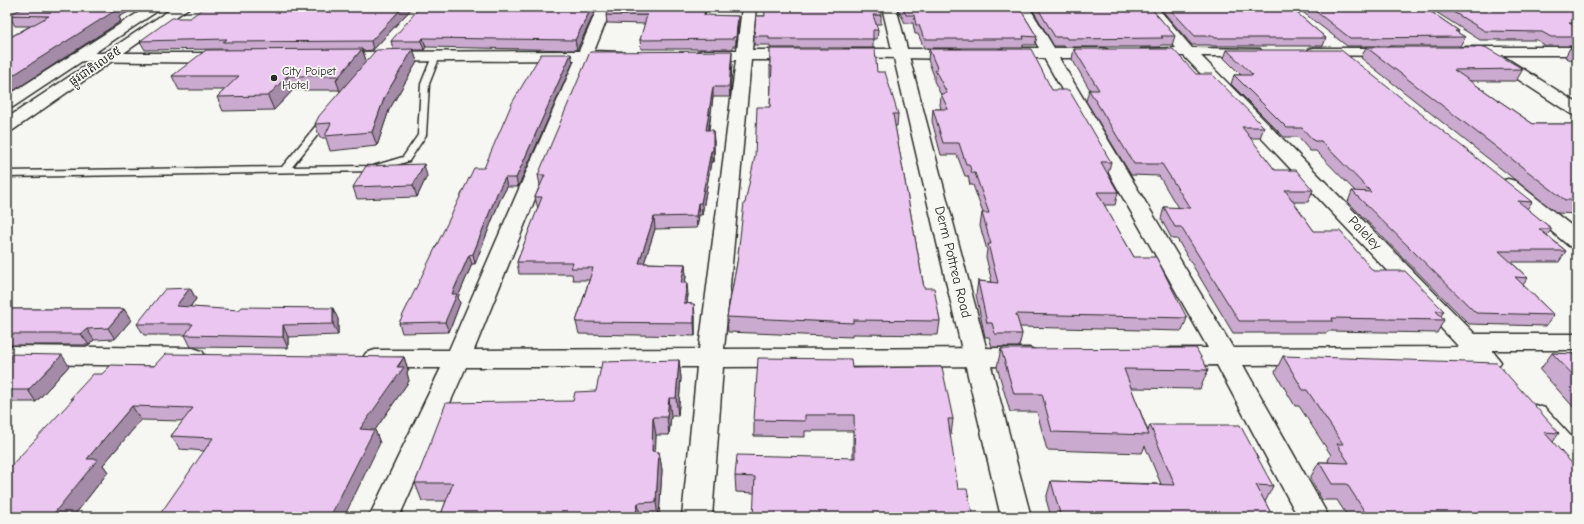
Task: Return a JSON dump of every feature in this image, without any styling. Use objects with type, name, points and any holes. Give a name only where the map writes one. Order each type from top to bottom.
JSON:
[{"type":"main road","name":"ផ្លូវជាតិលេខ៥","points":[[7,103],[156,7]]},
{"type":"main road","name":"ផ្លូវជាតិលេខ៥","points":[[7,126],[183,7]]},
{"type":"main road","points":[[384,517],[457,360],[605,7]]},
{"type":"main road","points":[[697,517],[711,359],[749,7]]},
{"type":"main road","name":"Derm Pottrea Road","points":[[889,7],[1016,517]]},
{"type":"main road","points":[[1022,7],[1225,356],[1314,517]]},
{"type":"main road","name":"Paleley","points":[[1150,7],[1188,52],[1476,348],[1503,379]]},
{"type":"main road","points":[[1460,35],[1577,110]]},
{"type":"main road","points":[[1323,37],[1360,67]]},
{"type":"main road","points":[[322,57],[382,51],[436,56],[632,55]]},
{"type":"main road","points":[[1452,52],[1577,51]]},
{"type":"main road","points":[[987,54],[1119,52]]},
{"type":"main road","points":[[1134,52],[1273,52]]},
{"type":"main road","points":[[1296,52],[1405,52]]},
{"type":"main road","points":[[830,54],[971,54]]},
{"type":"main road","points":[[688,55],[815,55]]},
{"type":"main road","points":[[76,58],[242,57]]},
{"type":"main road","points":[[1497,176],[1577,241]]},
{"type":"main road","points":[[1147,357],[1476,348],[1577,342]]},
{"type":"main road","points":[[7,355],[214,358]]},
{"type":"main road","points":[[91,380],[112,356]]},
{"type":"main road","points":[[356,359],[457,360],[1054,357]]},
{"type":"main road","points":[[1524,402],[1577,462]]},
{"type":"lane","points":[[368,68],[382,51]]},
{"type":"lane","points":[[7,174],[286,169],[374,170],[406,159],[422,135],[425,84],[436,56]]},
{"type":"lane","points":[[286,169],[334,110]]},
{"type":"building","points":[[25,7],[113,7],[107,10],[116,10],[7,79],[7,39],[49,16],[9,15]]},
{"type":"building","points":[[205,7],[403,7],[371,41],[223,42],[227,39],[140,41],[172,18],[190,18]]},
{"type":"building","points":[[420,7],[592,7],[575,40],[423,38],[421,41],[391,41]]},
{"type":"building","points":[[609,7],[705,7],[704,15],[738,16],[736,37],[733,37],[733,39],[640,40],[647,15],[606,15]]},
{"type":"building","points":[[764,7],[880,7],[881,15],[873,15],[878,30],[873,30],[873,39],[769,39],[769,36],[754,36],[756,16],[765,16]]},
{"type":"building","points":[[902,7],[1019,7],[1037,37],[1023,36],[1024,39],[924,39],[919,25],[916,25],[914,15],[906,15]]},
{"type":"building","points":[[1037,7],[1150,7],[1175,36],[1161,36],[1163,38],[1067,39],[1066,37],[1055,37]]},
{"type":"building","points":[[1168,7],[1290,7],[1326,38],[1215,38],[1213,36],[1195,36]]},
{"type":"building","points":[[1310,7],[1424,7],[1459,31],[1455,31],[1465,37],[1350,38]]},
{"type":"building","points":[[1445,7],[1577,7],[1577,23],[1569,23],[1577,27],[1577,37],[1551,37],[1542,32],[1485,31]]},
{"type":"building","points":[[1366,47],[1485,47],[1523,69],[1454,70],[1533,124],[1577,124],[1577,200],[1565,200]]},
{"type":"building","points":[[1577,47],[1577,52],[1570,48]]},
{"type":"building","points":[[362,49],[336,80],[338,76],[287,76],[268,96],[217,97],[239,76],[172,76],[206,50]]},
{"type":"building","points":[[413,49],[385,96],[372,132],[325,136],[331,123],[315,124],[319,116],[376,50]]},
{"type":"building","points":[[770,49],[875,49],[877,72],[885,72],[898,114],[893,114],[924,288],[934,288],[940,321],[853,320],[853,323],[727,317],[737,263],[744,203],[755,156],[757,107],[770,107],[772,66],[770,66]]},
{"type":"building","points":[[929,49],[1031,49],[1052,90],[1069,90],[1111,162],[1101,162],[1118,192],[1097,192],[1134,257],[1156,257],[1187,318],[1016,314],[1022,334],[995,334],[992,323],[987,323],[978,281],[998,283],[988,244],[991,244],[982,213],[989,213],[975,173],[972,173],[969,164],[966,164],[959,143],[943,143],[933,109],[948,109],[941,94],[947,93],[935,70],[938,70]]},
{"type":"building","points":[[1074,49],[1173,49],[1196,74],[1212,74],[1264,127],[1242,127],[1275,170],[1296,170],[1313,190],[1285,190],[1314,231],[1340,231],[1373,271],[1405,271],[1444,311],[1436,311],[1444,320],[1332,318],[1333,321],[1239,321],[1181,227],[1175,227],[1164,207],[1190,208],[1162,164],[1134,164],[1089,90],[1099,90]]},
{"type":"building","points":[[1227,50],[1341,50],[1532,202],[1518,201],[1552,229],[1539,229],[1566,251],[1499,251],[1528,278],[1515,277],[1554,315],[1476,313],[1352,191],[1371,192],[1321,141],[1314,141],[1302,128],[1287,128],[1234,75],[1253,75]]},
{"type":"building","points":[[732,51],[729,87],[713,87],[706,130],[713,130],[713,151],[711,151],[701,203],[698,203],[696,216],[654,217],[639,263],[685,264],[681,283],[687,283],[684,303],[694,304],[694,323],[576,322],[593,268],[571,268],[573,262],[517,262],[542,197],[535,197],[545,175],[538,175],[590,52]]},
{"type":"building","points":[[541,54],[571,54],[516,178],[505,178],[498,191],[473,254],[469,255],[452,294],[457,294],[445,322],[399,323],[474,168],[484,168],[512,103]]},
{"type":"building","points":[[424,164],[413,185],[353,187],[366,166]]},
{"type":"building","points":[[190,288],[176,306],[239,310],[242,307],[333,308],[333,324],[283,325],[283,337],[185,335],[193,324],[137,324],[165,289]]},
{"type":"building","points":[[7,309],[124,309],[108,328],[87,329],[81,334],[7,334]]},
{"type":"building","points":[[1196,348],[1208,370],[1124,369],[1149,435],[1052,432],[1042,394],[1014,394],[1001,349]]},
{"type":"building","points":[[1552,353],[1577,354],[1577,379]]},
{"type":"building","points":[[7,354],[62,355],[28,390],[7,390]]},
{"type":"building","points":[[165,354],[404,357],[397,367],[404,367],[360,429],[374,430],[330,517],[158,517],[213,438],[171,436],[193,408],[132,406],[87,459],[98,459],[51,517],[7,517],[7,470],[74,398],[71,398],[93,374],[102,374],[111,365],[154,366]]},
{"type":"building","points":[[1283,356],[1497,363],[1559,433],[1544,432],[1577,469],[1577,517],[1368,517],[1347,484],[1332,484],[1319,462],[1349,463],[1337,444],[1343,444],[1307,390],[1303,390]]},
{"type":"building","points":[[758,358],[851,359],[852,368],[942,367],[953,419],[948,419],[958,489],[967,489],[973,517],[753,517],[755,477],[735,476],[737,455],[855,458],[854,415],[805,415],[805,421],[754,420]]},
{"type":"building","points":[[679,360],[676,398],[669,398],[667,417],[653,417],[652,451],[659,452],[656,502],[638,503],[635,517],[440,517],[453,483],[415,483],[446,403],[573,401],[575,392],[596,391],[602,362]]},
{"type":"building","points":[[1150,425],[1240,425],[1273,486],[1256,485],[1273,517],[1061,517],[1051,481],[1175,485]]},
{"type":"place","name":"City Poipet Hotel","points":[[274,78]]}]
